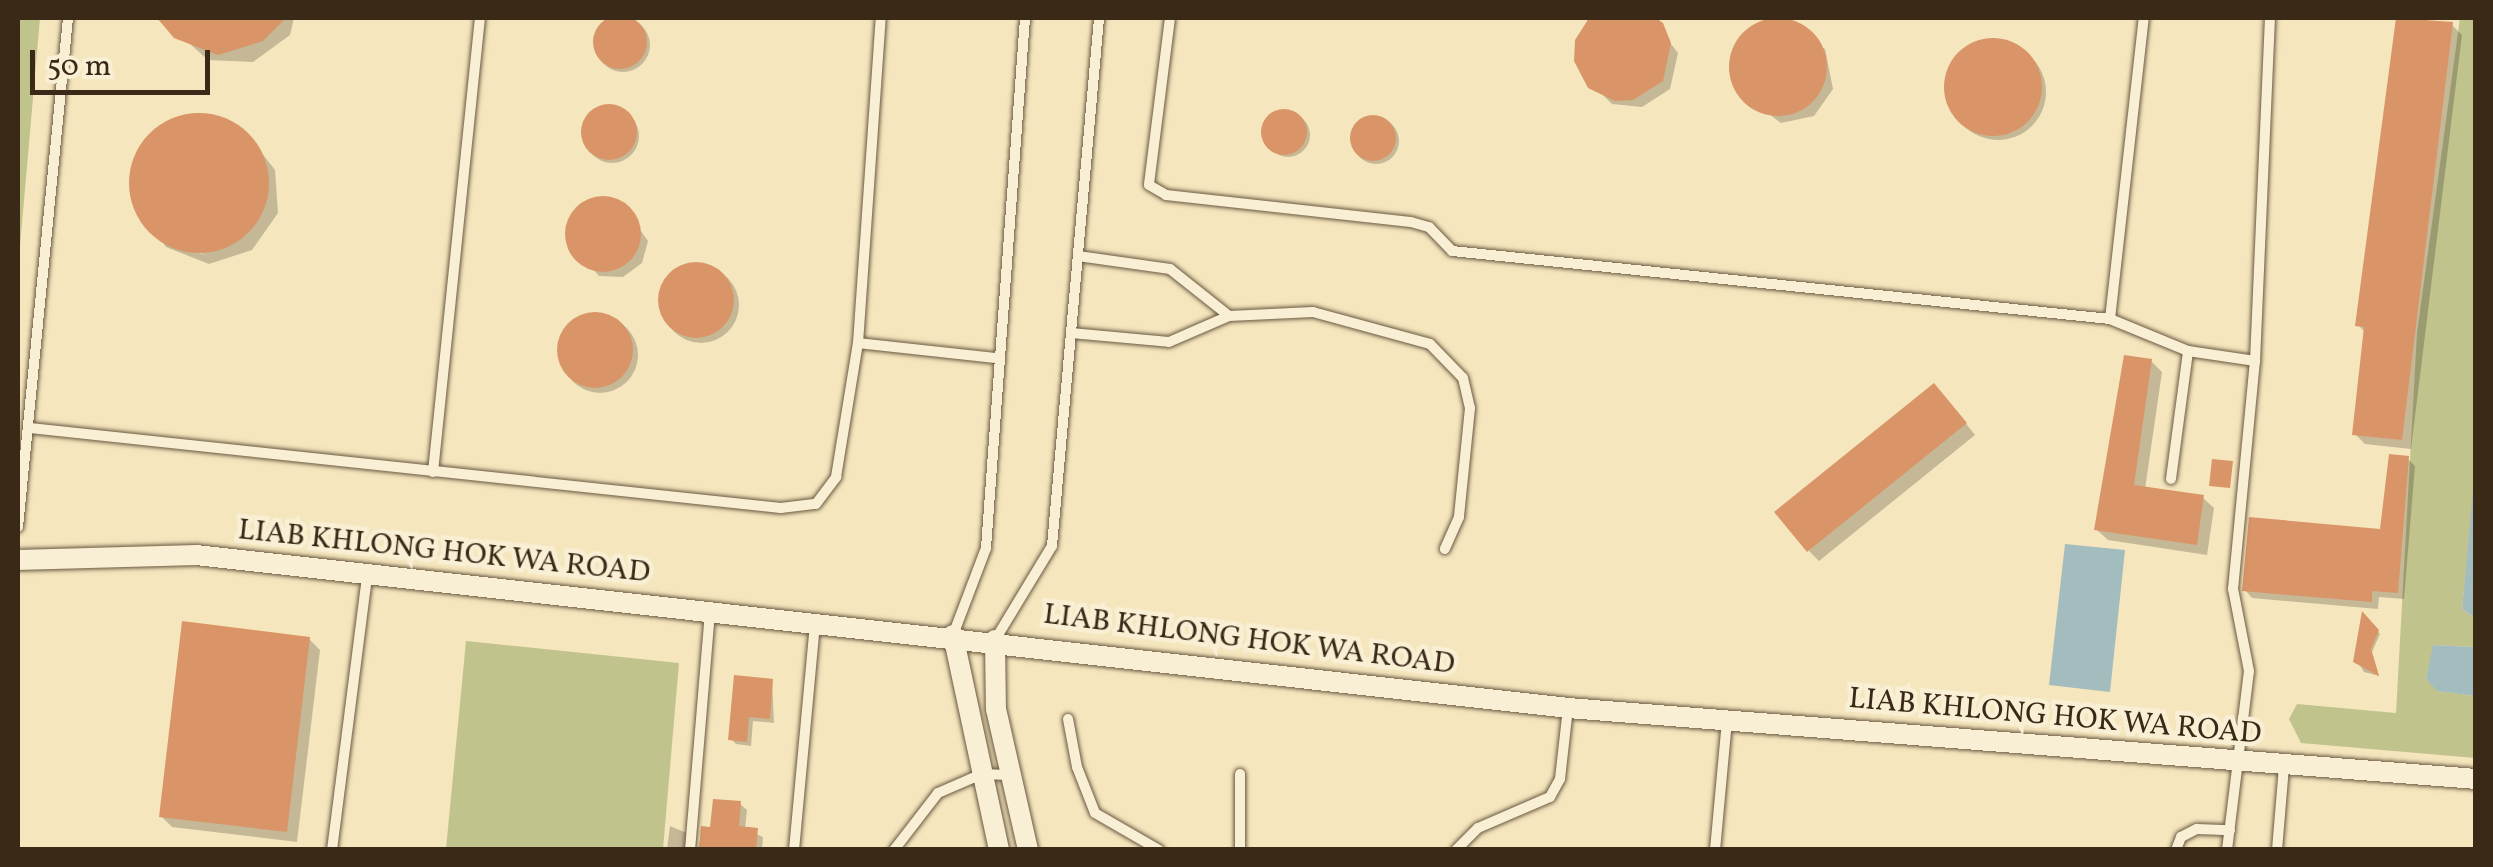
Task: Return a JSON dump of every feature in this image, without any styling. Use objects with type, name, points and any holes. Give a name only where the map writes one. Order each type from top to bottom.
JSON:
[{"type":"street","name":"LIAB KHLONG HOK WA ROAD","points":[[18,560],[196,556],[953,635],[1568,708],[2284,767],[2476,778]]},
{"type":"street","points":[[953,635],[999,850]]},
{"type":"street","points":[[995,640],[996,709],[1008,776],[1028,850]]},
{"type":"lane","points":[[18,527],[68,18]]},
{"type":"lane","points":[[433,472],[480,18]]},
{"type":"lane","points":[[30,428],[782,508],[816,504],[836,477],[858,343],[881,18]]},
{"type":"lane","points":[[953,635],[986,548],[1025,18]]},
{"type":"lane","points":[[995,640],[1052,546],[1098,18]]},
{"type":"lane","points":[[1170,18],[1149,186],[1166,195],[1411,222],[1430,227],[1452,251],[2110,320],[2188,351],[2255,361]]},
{"type":"lane","points":[[2110,320],[2144,18]]},
{"type":"lane","points":[[2227,850],[2249,671],[2233,589],[2255,361],[2270,18]]},
{"type":"lane","points":[[1078,256],[1170,270],[1229,316]]},
{"type":"lane","points":[[1071,333],[1170,342],[1229,316],[1313,312],[1430,344],[1463,378],[1468,426],[1459,517],[1446,549]]},
{"type":"lane","points":[[858,343],[997,358]]},
{"type":"lane","points":[[2171,479],[2188,351]]},
{"type":"lane","points":[[332,850],[367,575]]},
{"type":"lane","points":[[690,850],[710,610]]},
{"type":"lane","points":[[794,850],[815,621]]},
{"type":"lane","points":[[1456,850],[1478,828],[1550,797],[1560,779],[1568,708]]},
{"type":"lane","points":[[1068,719],[1095,813],[1159,850]]},
{"type":"lane","points":[[1715,850],[1727,720]]},
{"type":"lane","points":[[2276,850],[2284,767]]},
{"type":"lane","points":[[894,850],[938,793],[982,774],[1008,776]]},
{"type":"lane","points":[[1240,774],[1240,850]]},
{"type":"lane","points":[[2176,850],[2181,837],[2196,830],[2230,830]]},
{"type":"green space","points":[[18,18],[40,18],[18,269]]},
{"type":"green space","points":[[2460,18],[2475,18],[2476,469],[2462,609],[2475,618],[2475,647],[2434,645],[2426,679],[2438,691],[2475,696],[2475,758],[2301,743],[2289,719],[2297,704],[2396,713],[2417,333]]},
{"type":"green space","points":[[466,641],[679,663],[663,849],[446,849]]},
{"type":"water","points":[[2475,469],[2475,618],[2462,609]]},
{"type":"water","points":[[2065,544],[2125,550],[2110,692],[2049,685]]},
{"type":"water","points":[[2433,645],[2475,647],[2475,696],[2437,691],[2426,679]]},
{"type":"building","points":[[620,15],[639,23],[647,42],[639,61],[620,69],[601,61],[593,42],[601,23]]},
{"type":"building","points":[[157,18],[286,18],[263,41],[218,55],[174,38]]},
{"type":"building","points":[[1589,18],[1656,18],[1663,23],[1671,43],[1663,81],[1633,100],[1615,101],[1588,88],[1574,61],[1575,40]]},
{"type":"building","points":[[1778,18],[1797,22],[1812,33],[1823,48],[1827,67],[1823,86],[1812,101],[1797,112],[1778,116],[1759,112],[1744,101],[1733,86],[1729,67],[1733,48],[1744,33],[1759,22]]},
{"type":"building","points":[[2396,18],[2453,22],[2402,440],[2352,435],[2364,327],[2355,326]]},
{"type":"building","points":[[1993,38],[2012,42],[2027,53],[2038,68],[2042,87],[2038,106],[2027,121],[2012,132],[1993,136],[1974,132],[1959,121],[1948,106],[1944,87],[1948,68],[1959,53],[1974,42]]},
{"type":"building","points":[[609,104],[629,112],[637,132],[629,152],[609,160],[589,152],[581,132],[589,112]]},
{"type":"building","points":[[1284,109],[1300,116],[1307,132],[1300,148],[1284,155],[1268,148],[1261,132],[1268,116]]},
{"type":"building","points":[[199,113],[226,118],[249,133],[264,156],[269,183],[264,210],[249,233],[226,248],[199,253],[172,248],[149,233],[134,210],[129,183],[134,156],[149,133],[172,118]]},
{"type":"building","points":[[1373,115],[1389,122],[1396,138],[1389,154],[1373,161],[1357,154],[1350,138],[1357,122]]},
{"type":"building","points":[[603,196],[630,207],[641,234],[630,261],[603,272],[576,261],[565,234],[576,207]]},
{"type":"building","points":[[696,262],[723,273],[734,300],[723,327],[696,338],[669,327],[658,300],[669,273]]},
{"type":"building","points":[[595,312],[622,323],[633,350],[622,377],[595,388],[568,377],[557,350],[568,323]]},
{"type":"building","points":[[2124,355],[2152,359],[2134,485],[2204,495],[2197,545],[2094,530]]},
{"type":"building","points":[[1934,383],[1967,423],[1807,552],[1774,512]]},
{"type":"building","points":[[2389,454],[2409,456],[2398,593],[2372,591],[2372,602],[2242,591],[2249,517],[2380,529]]},
{"type":"building","points":[[2212,459],[2233,461],[2230,488],[2209,486]]},
{"type":"building","points":[[2362,611],[2379,630],[2371,649],[2379,676],[2353,662]]},
{"type":"building","points":[[182,621],[310,637],[287,832],[159,817]]},
{"type":"building","points":[[734,675],[773,679],[770,719],[749,717],[747,742],[728,740]]},
{"type":"building","points":[[713,799],[741,801],[739,826],[758,828],[756,850],[699,850],[701,826],[710,827]]}]
